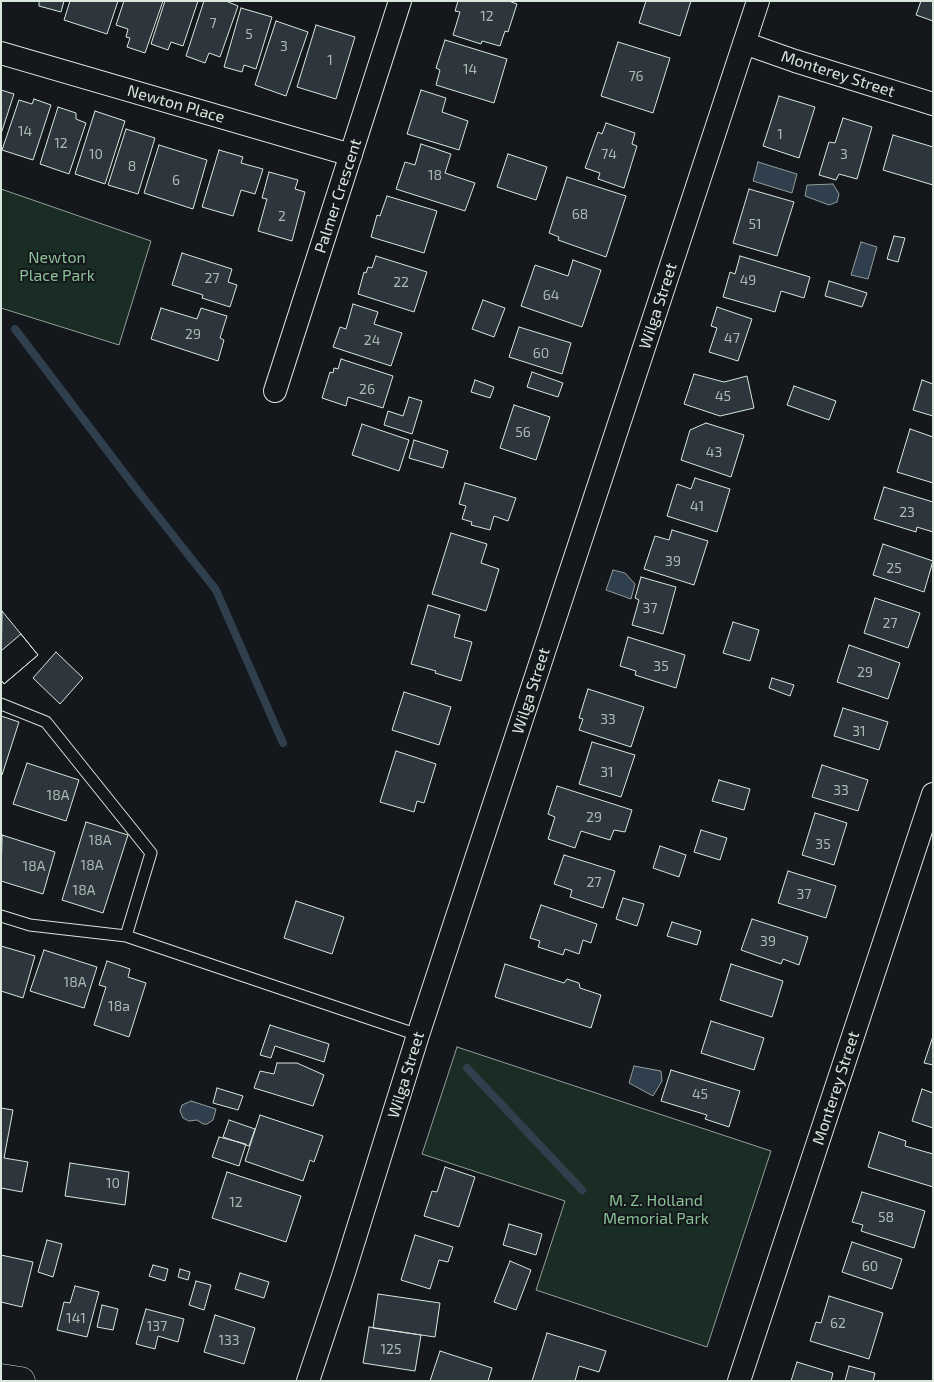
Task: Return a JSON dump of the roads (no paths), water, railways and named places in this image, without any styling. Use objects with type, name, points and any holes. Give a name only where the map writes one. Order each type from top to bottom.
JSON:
[{"type":"main road","points":[[1,1378],[21,1381]]},
{"type":"street","name":"Palmer Crescent","points":[[275,391],[400,1]]},
{"type":"street","name":"Wilga Street","points":[[308,1381],[343,1276],[418,1035],[758,1]]},
{"type":"street","name":"Monterey Street","points":[[744,43],[933,104]]},
{"type":"street","name":"Newton Place","points":[[1,53],[351,155]]},
{"type":"street","name":"Monterey Street","points":[[739,1381],[933,794]]},
{"type":"lane","points":[[1,704],[46,722],[150,853],[126,936]]},
{"type":"lane","points":[[1,916],[30,926],[126,936],[418,1035]]},
{"type":"water","points":[[758,162],[797,174],[792,193],[753,181]]},
{"type":"water","points":[[833,184],[839,194],[837,202],[829,205],[805,196],[807,185]]},
{"type":"water","points":[[861,242],[877,247],[868,279],[851,275]]},
{"type":"water","points":[[613,570],[625,573],[635,584],[631,599],[606,590]]},
{"type":"water","points":[[634,1066],[661,1071],[662,1081],[653,1096],[629,1083]]},
{"type":"water","points":[[191,1101],[216,1109],[213,1120],[203,1124],[197,1120],[189,1121],[183,1118],[180,1111],[182,1105]]},
{"type":"waterway","points":[[15,329],[134,486],[216,590],[283,743]]},
{"type":"waterway","points":[[467,1068],[582,1190]]},
{"type":"park label","name":"Newton Place Park","points":[[57,267]]},
{"type":"park label","name":"M. Z. Holland Memorial Park","points":[[656,1210]]}]
